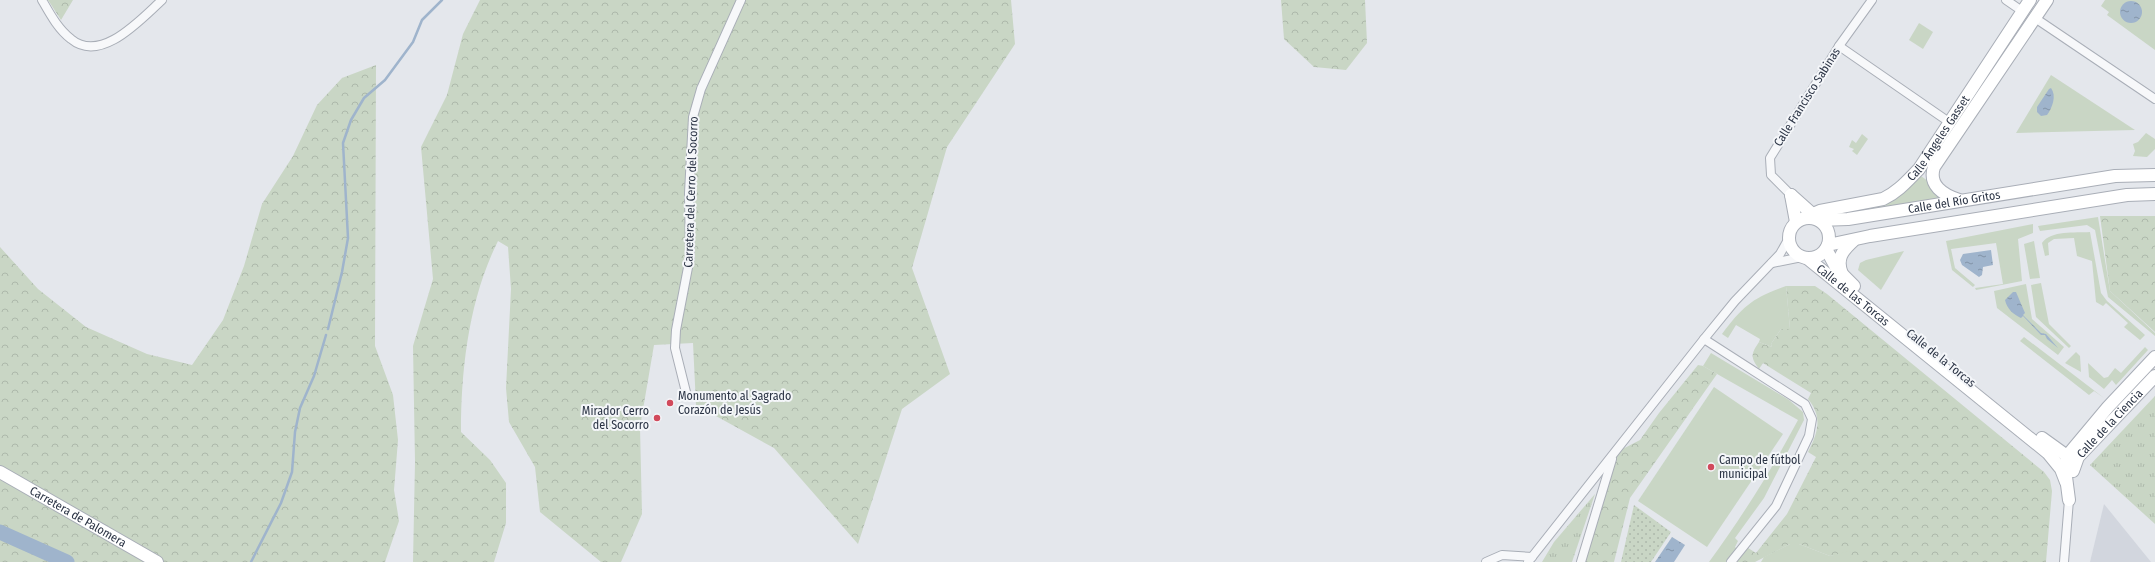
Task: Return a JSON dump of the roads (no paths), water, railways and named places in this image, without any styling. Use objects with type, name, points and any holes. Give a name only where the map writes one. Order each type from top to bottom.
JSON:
[{"type":"street","points":[[42,0],[57,24],[71,39],[89,46],[100,46],[116,39],[162,0]]},
{"type":"street","name":"Carretera del Cerro del Socorro","points":[[686,392],[675,348],[676,330],[690,257],[689,193],[693,117],[701,89],[741,0]]},
{"type":"street","name":"Calle Francisco Sabinas","points":[[1791,195],[1771,175],[1770,158],[1839,46],[1872,0]]},
{"type":"street","points":[[2006,0],[2022,11]]},
{"type":"street","name":"Calle Ángeles Gasset","points":[[1808,219],[1892,195],[1919,169],[2030,0]]},
{"type":"street","name":"Calle Ángeles Gasset","points":[[1960,201],[1949,197],[1938,190],[1933,176],[1934,167],[2047,0]]},
{"type":"street","points":[[2035,18],[2155,99]]},
{"type":"street","points":[[1839,46],[1949,122]]},
{"type":"street","name":"Calle del Río Gritos","points":[[1808,219],[1848,219],[2115,176],[2153,173]]},
{"type":"street","name":"Calle del Río Gritos","points":[[1827,247],[1870,236],[2127,195],[2155,194]]},
{"type":"street","points":[[1791,195],[1808,219]]},
{"type":"street","points":[[1771,264],[1819,255],[1827,247],[1829,233],[1825,226],[1808,219],[1791,195]]},
{"type":"street","points":[[1486,562],[1502,555],[1530,560],[1735,301],[1780,254],[1789,238],[1792,228],[1808,219]]},
{"type":"street","points":[[1789,238],[1793,249],[1804,257]]},
{"type":"street","points":[[1843,276],[1839,264],[1840,256],[1854,241]]},
{"type":"street","name":"Calle de la Torcas","points":[[1827,247],[1834,265],[1843,276],[1950,365],[2071,461]]},
{"type":"street","name":"Calle de las Torcas","points":[[1804,257],[2051,455]]},
{"type":"street","points":[[1704,339],[1805,404],[1812,419],[1809,436],[1776,506],[1732,562]]},
{"type":"street","name":"Calle de la Ciencia","points":[[2069,500],[2071,461],[2108,407],[2155,357]]},
{"type":"street","name":"Calle de la Ciencia","points":[[2071,461],[2155,376]]},
{"type":"street","points":[[1581,562],[1613,454]]},
{"type":"street","points":[[2051,455],[2071,461],[2066,482]]},
{"type":"street","points":[[2051,455],[2061,469],[2066,482],[2069,500],[2064,562]]},
{"type":"street","name":"Carretera de Palomera","points":[[0,472],[157,562]]},
{"type":"water","points":[[2131,1],[2139,4],[2142,12],[2139,20],[2131,23],[2123,20],[2120,12],[2123,4]]},
{"type":"water","points":[[2051,88],[2054,98],[2051,109],[2047,115],[2041,116],[2037,112],[2037,107]]},
{"type":"water","points":[[1991,250],[1993,265],[1983,267],[1982,275],[1979,277],[1962,265],[1960,260],[1963,254]]},
{"type":"water","points":[[2013,292],[2016,292],[2025,313],[2023,315],[2041,333],[2046,334],[2058,348],[2047,339],[2045,335],[2041,335],[2023,316],[2021,318],[2009,309],[2005,300]]},
{"type":"water","points":[[1672,537],[1685,545],[1674,562],[1655,562]]},
{"type":"waterway","points":[[328,329],[342,272],[348,238],[343,143],[351,120],[364,98],[385,80],[413,42],[422,20],[442,0]]},
{"type":"waterway","points":[[251,562],[281,503],[292,472],[295,432],[300,408],[314,376],[326,335]]},
{"type":"waterway","points":[[0,532],[67,562]]},
{"type":"place","name":"Monumento al Sagrado Corazón de Jesús","points":[[670,403]]},
{"type":"place","name":"Mirador Cerro del Socorro","points":[[657,418]]},
{"type":"place","name":"Campo de fútbol municipal","points":[[1711,467]]}]
